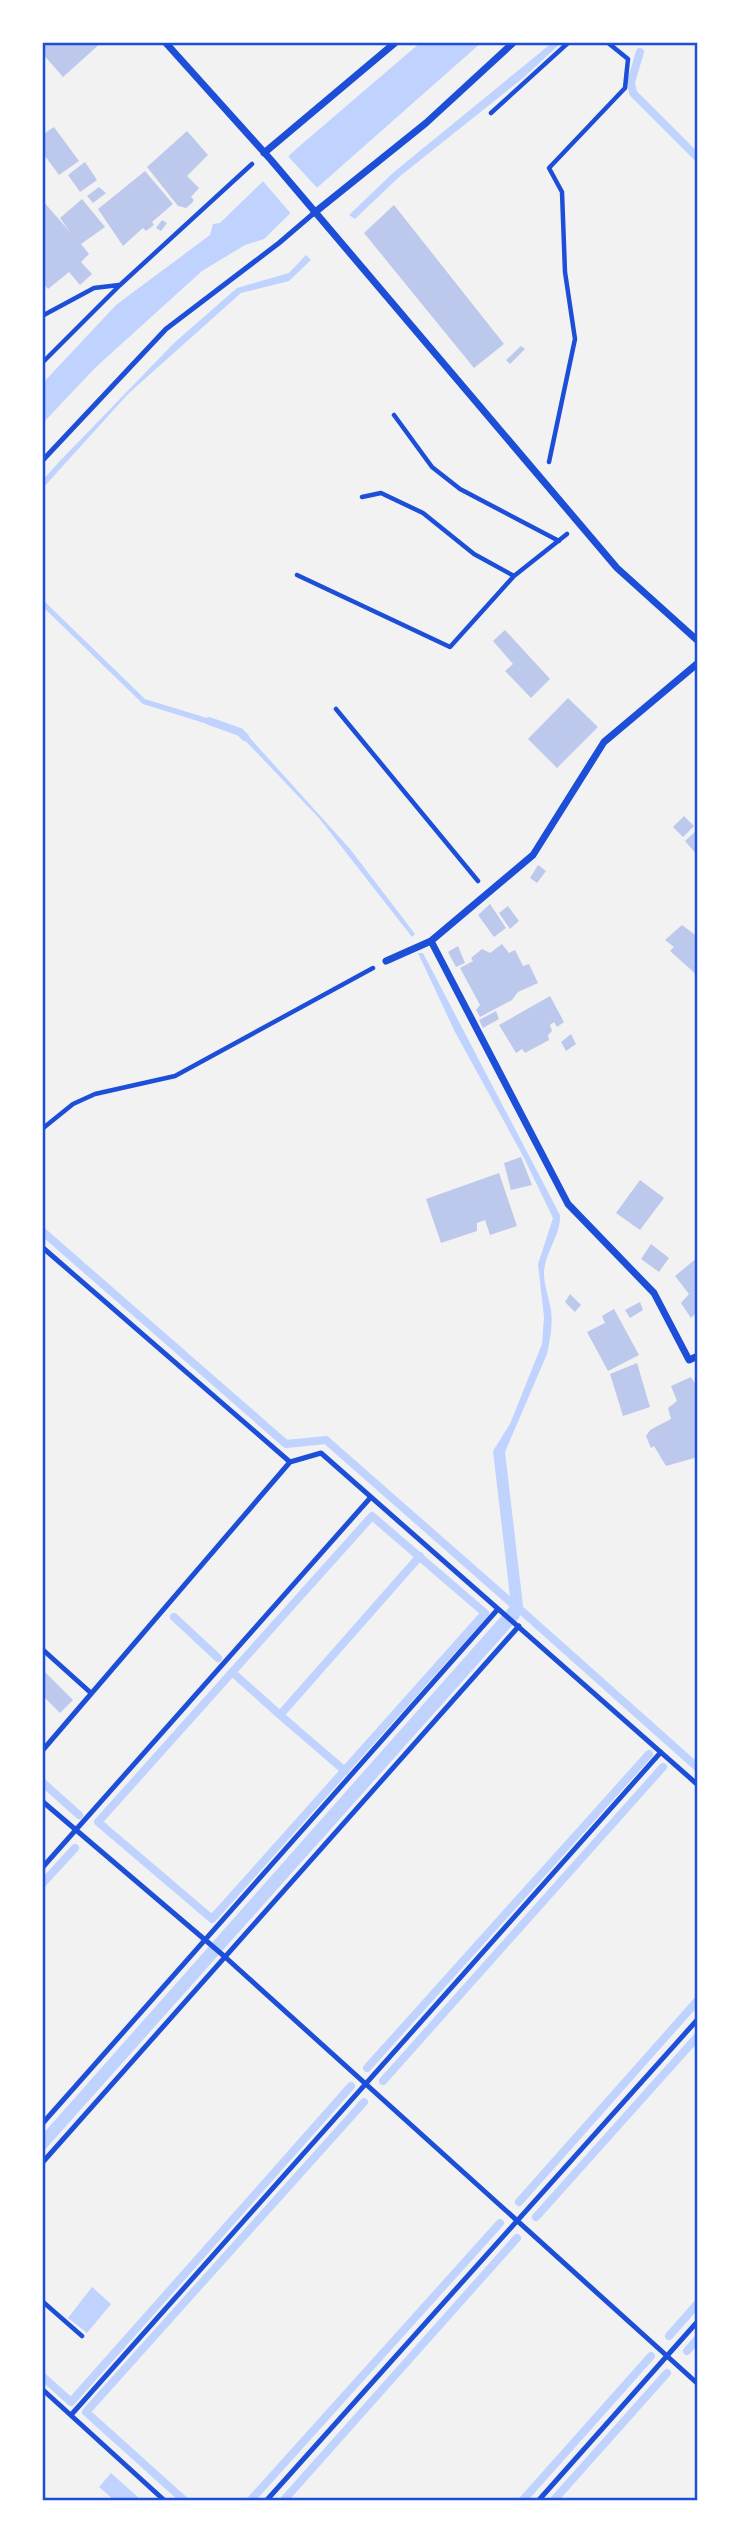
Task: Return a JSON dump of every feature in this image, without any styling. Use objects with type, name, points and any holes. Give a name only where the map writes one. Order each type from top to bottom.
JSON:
[{"type":"street","points":[[165,42],[271,160],[617,568],[698,640]]},
{"type":"street","points":[[264,153],[396,42]]},
{"type":"street","points":[[312,211],[426,123],[514,42]]},
{"type":"street","points":[[386,961],[431,941],[533,855],[604,742],[698,663]]},
{"type":"street","points":[[431,941],[568,1204],[654,1293],[689,1360],[698,1356]]},
{"type":"lane","points":[[42,461],[166,329],[279,243],[312,211]]},
{"type":"lane","points":[[42,1247],[290,1462]]},
{"type":"lane","points":[[42,1751],[290,1462],[321,1453],[698,1785]]},
{"type":"lane","points":[[42,1868],[371,1497]]},
{"type":"lane","points":[[42,2124],[498,1609]]},
{"type":"lane","points":[[42,2163],[519,1626]]},
{"type":"lane","points":[[42,1650],[91,1693]]},
{"type":"lane","points":[[71,2415],[660,1752]]},
{"type":"lane","points":[[42,1801],[224,1956],[698,2384]]},
{"type":"lane","points":[[266,2501],[698,2020]]},
{"type":"lane","points":[[538,2501],[698,2321]]},
{"type":"lane","points":[[42,2389],[165,2501]]},
{"type":"path","points":[[491,113],[569,42]]},
{"type":"path","points":[[547,469],[575,339],[565,272],[562,192],[549,168],[625,88],[628,59],[607,42]]},
{"type":"path","points":[[42,363],[120,285],[264,153]]},
{"type":"path","points":[[42,316],[94,288],[120,285]]},
{"type":"path","points":[[394,415],[432,467],[451,482],[505,514],[559,541]]},
{"type":"path","points":[[362,497],[381,493],[423,513],[474,554],[514,576]]},
{"type":"path","points":[[297,575],[450,647],[514,576],[559,541],[577,523]]},
{"type":"path","points":[[336,709],[488,892]]},
{"type":"path","points":[[42,1129],[73,1104],[95,1094],[175,1076],[386,961]]},
{"type":"path","points":[[42,2301],[82,2336]]},
{"type":"water","points":[[421,42],[482,42],[310,194],[264,239],[245,245],[202,271],[96,367],[42,424],[42,384],[116,305],[210,235],[213,224],[220,223],[295,150]]},
{"type":"water","points":[[553,42],[562,42],[523,78],[399,177],[355,219],[349,215],[394,172]]},
{"type":"water","points":[[306,255],[311,260],[289,281],[241,293],[129,393],[42,489],[42,481],[58,463],[174,343],[237,288],[289,273]]},
{"type":"water","points":[[42,599],[145,699],[220,722],[217,727],[143,704],[42,606]]},
{"type":"water","points":[[241,728],[350,849],[415,934],[412,937],[319,818],[238,733]]},
{"type":"water","points":[[418,953],[423,953],[560,1215],[544,1273],[552,1316],[547,1354],[505,1452],[523,1606],[519,1618],[42,2153],[42,2135],[511,1605],[493,1451],[510,1424],[542,1344],[544,1317],[538,1264],[553,1218],[523,1156],[455,1032]]},
{"type":"water","points":[[92,2287],[111,2304],[87,2333],[68,2318]]},
{"type":"water","points":[[111,2473],[140,2499],[115,2501],[99,2487]]},
{"type":"pier","points":[[286,154],[319,190],[293,216],[261,179]]},
{"type":"building","points":[[42,42],[102,42],[63,77],[42,53]]},
{"type":"building","points":[[54,127],[79,161],[59,175],[42,152],[42,135]]},
{"type":"building","points":[[187,131],[208,155],[187,176],[199,188],[191,197],[194,200],[186,208],[178,206],[147,167]]},
{"type":"building","points":[[85,162],[97,180],[80,192],[68,175]]},
{"type":"building","points":[[145,171],[173,204],[152,222],[154,225],[146,231],[143,228],[123,246],[98,209]]},
{"type":"building","points":[[99,187],[106,193],[93,203],[87,196]]},
{"type":"building","points":[[82,199],[105,227],[81,244],[89,254],[81,262],[92,274],[80,285],[69,272],[48,289],[42,282],[42,200],[70,232],[60,218]]},
{"type":"building","points":[[394,205],[504,344],[474,368],[364,233]]},
{"type":"building","points":[[162,220],[167,223],[161,231],[156,228]]},
{"type":"building","points":[[521,346],[525,349],[510,364],[506,360]]},
{"type":"building","points":[[505,630],[550,679],[531,698],[505,671],[513,664],[493,641]]},
{"type":"building","points":[[568,698],[598,727],[557,768],[528,739]]},
{"type":"building","points":[[684,816],[694,826],[683,837],[673,827]]},
{"type":"building","points":[[698,829],[698,856],[685,841]]},
{"type":"building","points":[[538,865],[546,871],[537,883],[530,878]]},
{"type":"building","points":[[490,904],[506,928],[494,937],[478,915]]},
{"type":"building","points":[[508,906],[519,921],[510,929],[499,913]]},
{"type":"building","points":[[682,925],[698,937],[698,976],[670,951],[674,947],[665,940]]},
{"type":"building","points":[[502,944],[509,953],[515,950],[523,966],[529,964],[538,983],[518,992],[512,1000],[480,1017],[476,1010],[480,1005],[460,968],[473,961],[471,958],[482,949],[490,953]]},
{"type":"building","points":[[458,946],[465,963],[456,967],[448,952]]},
{"type":"building","points":[[550,996],[564,1022],[557,1027],[554,1022],[550,1025],[552,1031],[548,1035],[549,1040],[525,1053],[522,1049],[516,1053],[499,1025]]},
{"type":"building","points":[[496,1011],[499,1019],[483,1028],[479,1020]]},
{"type":"building","points":[[571,1034],[576,1044],[566,1051],[561,1042]]},
{"type":"building","points":[[521,1157],[532,1185],[511,1190],[504,1163]]},
{"type":"building","points":[[499,1173],[517,1226],[490,1235],[485,1220],[477,1223],[477,1231],[441,1243],[426,1199]]},
{"type":"building","points":[[640,1180],[664,1198],[640,1230],[616,1213]]},
{"type":"building","points":[[651,1244],[669,1258],[659,1272],[641,1259]]},
{"type":"building","points":[[698,1257],[698,1311],[691,1318],[681,1303],[689,1294],[675,1276]]},
{"type":"building","points":[[570,1294],[581,1305],[575,1312],[565,1302]]},
{"type":"building","points":[[640,1302],[643,1310],[630,1318],[625,1310]]},
{"type":"building","points":[[614,1309],[639,1355],[608,1371],[587,1332],[605,1323],[602,1316]]},
{"type":"building","points":[[637,1363],[650,1407],[623,1416],[610,1374]]},
{"type":"building","points":[[691,1377],[698,1388],[698,1457],[666,1466],[654,1446],[651,1448],[646,1436],[650,1430],[671,1419],[668,1408],[677,1401],[671,1386]]},
{"type":"building","points":[[42,1669],[73,1700],[60,1713],[42,1695]]},
{"type":"waterway","points":[[640,52],[631,82],[633,93],[698,158]]},
{"type":"waterway","points":[[209,721],[240,732],[245,737]]},
{"type":"waterway","points":[[42,1231],[286,1444],[326,1440],[515,1606]]},
{"type":"waterway","points":[[372,1516],[485,1613],[212,1919],[98,1822],[372,1516]]},
{"type":"waterway","points":[[345,1771],[280,1715],[420,1556]]},
{"type":"waterway","points":[[515,1605],[698,1768]]},
{"type":"waterway","points":[[174,1617],[218,1658]]},
{"type":"waterway","points":[[232,1672],[280,1715]]},
{"type":"waterway","points":[[367,2068],[649,1754]]},
{"type":"waterway","points":[[383,2081],[663,1767]]},
{"type":"waterway","points":[[42,1782],[79,1815]]},
{"type":"waterway","points":[[42,1884],[75,1848]]},
{"type":"waterway","points":[[519,2202],[698,2000]]},
{"type":"waterway","points":[[536,2217],[698,2036]]},
{"type":"waterway","points":[[42,2376],[71,2402],[351,2086]]},
{"type":"waterway","points":[[185,2501],[86,2412],[364,2102]]},
{"type":"waterway","points":[[250,2501],[500,2223]]},
{"type":"waterway","points":[[283,2501],[517,2238]]},
{"type":"waterway","points":[[669,2336],[698,2303]]},
{"type":"waterway","points":[[687,2351],[698,2338]]},
{"type":"waterway","points":[[522,2501],[651,2356]]},
{"type":"waterway","points":[[553,2501],[667,2373]]}]
